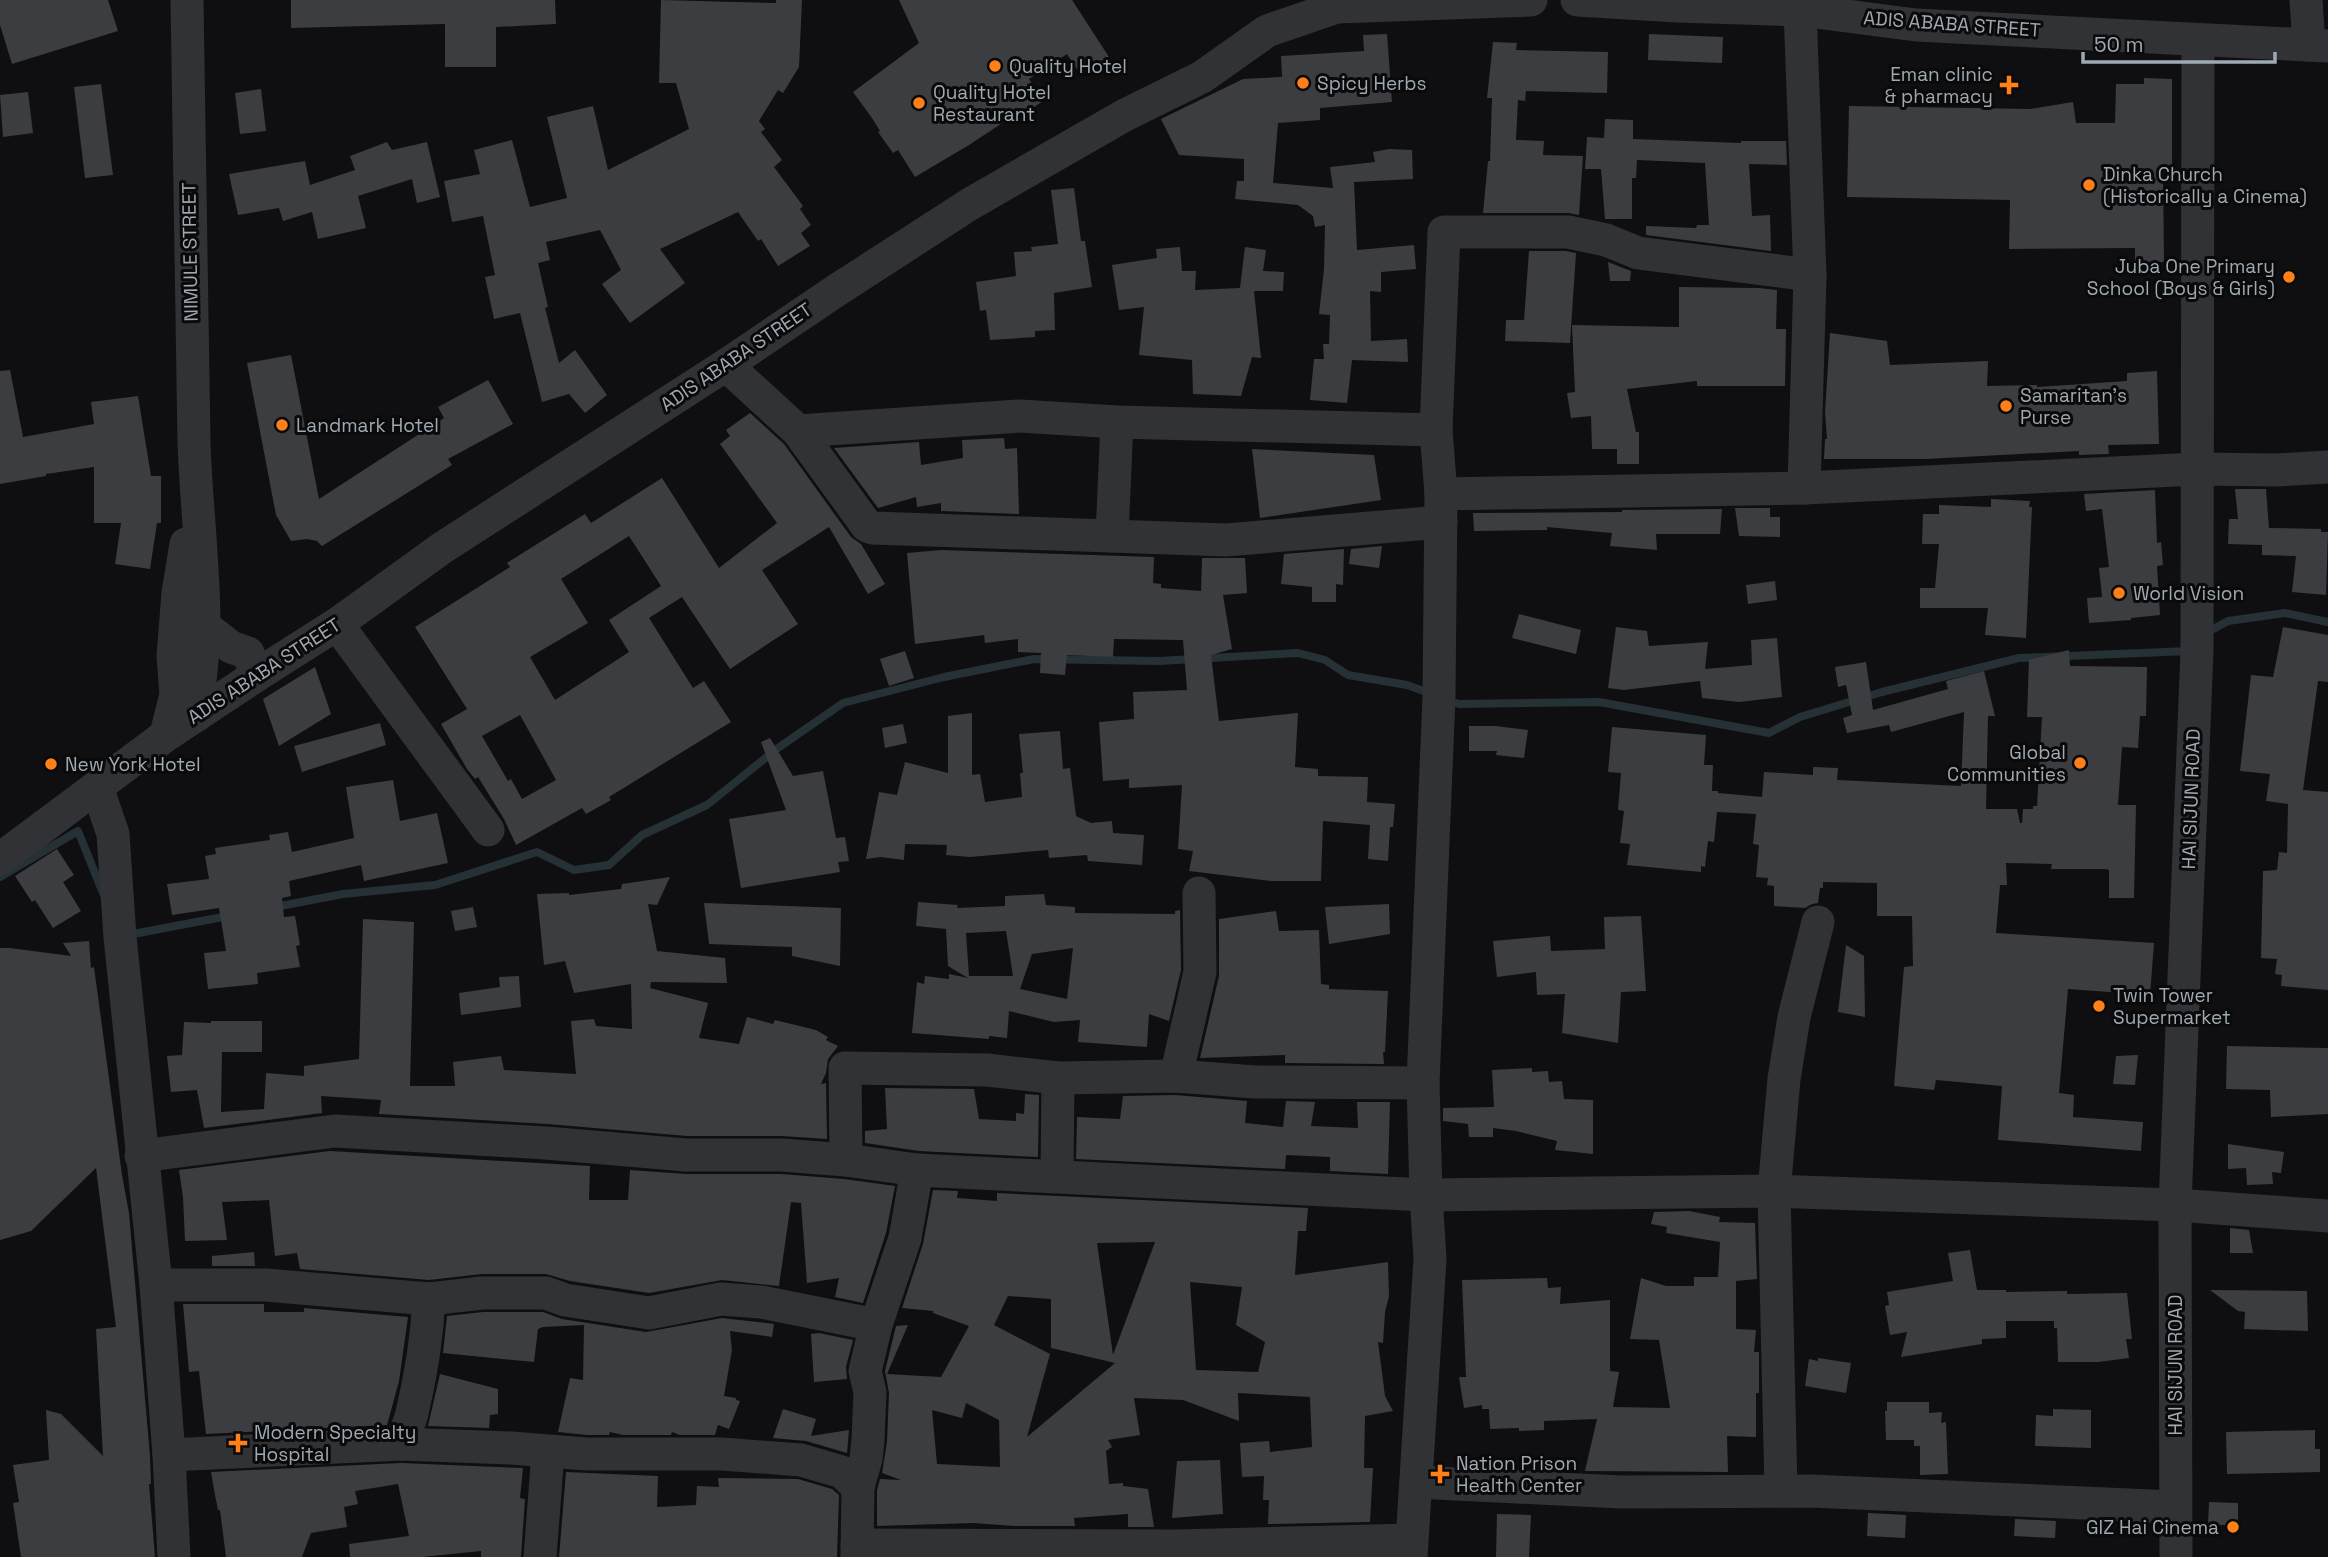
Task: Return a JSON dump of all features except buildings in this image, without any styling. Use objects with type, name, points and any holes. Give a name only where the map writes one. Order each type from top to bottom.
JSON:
[{"type":"street","name":"NIMULE STREET","points":[[187,0],[196,505],[201,531],[204,626],[196,716]]},
{"type":"street","name":"ADIS ABABA STREET","points":[[0,859],[165,736],[337,624],[442,548],[970,204],[1125,115],[1202,77],[1267,31],[1338,7],[1531,0]]},
{"type":"street","name":"ADIS ABABA STREET","points":[[1577,0],[1800,10],[1916,25],[2028,14],[2198,40],[2318,46]]},
{"type":"street","points":[[2306,0],[2318,46]]},
{"type":"street","points":[[1800,10],[1811,275],[1804,488]]},
{"type":"street","name":"HAI SIJUN ROAD","points":[[2176,1557],[2175,1205],[2197,650],[2198,40]]},
{"type":"street","points":[[917,1170],[905,1238],[876,1325],[865,1371],[870,1392],[868,1440],[858,1487],[857,1551],[1177,1546],[1411,1548],[1430,1259],[1423,1083],[1439,697],[1441,508],[1436,430],[1444,232],[1568,232],[1606,240],[1638,253],[1811,275]]},
{"type":"street","points":[[726,365],[798,431],[867,526],[873,528],[1226,540],[1441,508],[2197,469],[2277,470],[2328,467]]},
{"type":"street","points":[[798,431],[1020,416],[1118,422],[1436,430]]},
{"type":"street","points":[[1112,536],[1118,422]]},
{"type":"street","name":"NIMULE STREET","points":[[165,736],[176,695],[173,656],[185,547],[196,505]]},
{"type":"street","points":[[337,624],[488,830]]},
{"type":"street","points":[[204,626],[231,647],[248,653],[257,674]]},
{"type":"street","points":[[173,656],[145,725],[110,778],[120,937],[156,1285],[174,1557]]},
{"type":"street","points":[[1176,1076],[1200,972],[1199,893]]},
{"type":"street","points":[[1781,1490],[1774,1191],[1784,1079],[1794,1017],[1818,922]]},
{"type":"street","points":[[846,1160],[845,1068],[987,1070],[1058,1078],[1176,1076],[1255,1082],[1423,1083]]},
{"type":"street","points":[[1058,1078],[1058,1175]]},
{"type":"street","points":[[141,1156],[335,1131],[546,1143],[686,1155],[782,1155],[917,1170],[1426,1195],[1774,1191],[2175,1205],[2328,1216]]},
{"type":"street","points":[[156,1285],[266,1285],[429,1298],[482,1293],[546,1293],[565,1300],[649,1313],[721,1299],[761,1302],[876,1325]]},
{"type":"street","points":[[401,1444],[405,1428],[412,1416],[421,1371],[427,1336],[429,1298]]},
{"type":"street","points":[[169,1455],[401,1444],[586,1454],[722,1454],[801,1460],[842,1472],[858,1487]]},
{"type":"street","points":[[540,1557],[548,1452]]},
{"type":"street","points":[[1416,1482],[1620,1492],[1781,1490],[2175,1507]]},
{"type":"waterway","points":[[2206,633],[2228,621],[2285,613],[2328,622]]},
{"type":"waterway","points":[[1447,700],[1459,704],[1599,702],[1769,733],[1800,717],[1882,692],[2019,658],[2189,651]]},
{"type":"waterway","points":[[275,907],[343,894],[435,885],[537,852],[574,870],[609,865],[642,835],[707,805],[778,748],[843,703],[944,677],[1034,659],[1159,661],[1298,653],[1325,660],[1348,675],[1407,685],[1432,694]]},
{"type":"waterway","points":[[0,877],[78,831],[103,893]]},
{"type":"waterway","points":[[128,935],[228,916]]},
{"type":"place","name":"Quality Hotel","points":[[995,66]]},
{"type":"place","name":"Spicy Herbs","points":[[1303,83]]},
{"type":"place","name":"Eman clinic & pharmacy","points":[[2009,85]]},
{"type":"place","name":"Quality Hotel Restaurant","points":[[919,103]]},
{"type":"place","name":"Dinka Church (Historically a Cinema)","points":[[2089,185]]},
{"type":"place","name":"Juba One Primary School (Boys & Girls)","points":[[2289,277]]},
{"type":"place","name":"Samaritan's Purse","points":[[2006,406]]},
{"type":"place","name":"Landmark Hotel","points":[[282,425]]},
{"type":"place","name":"World Vision","points":[[2119,593]]},
{"type":"place","name":"Global Communities","points":[[2080,763]]},
{"type":"place","name":"New York Hotel","points":[[51,764]]},
{"type":"place","name":"Twin Tower Supermarket","points":[[2099,1006]]},
{"type":"place","name":"Modern Specialty Hospital","points":[[238,1443]]},
{"type":"place","name":"Nation Prison Health Center","points":[[1440,1474]]},
{"type":"place","name":"GIZ Hai Cinema","points":[[2233,1527]]}]
